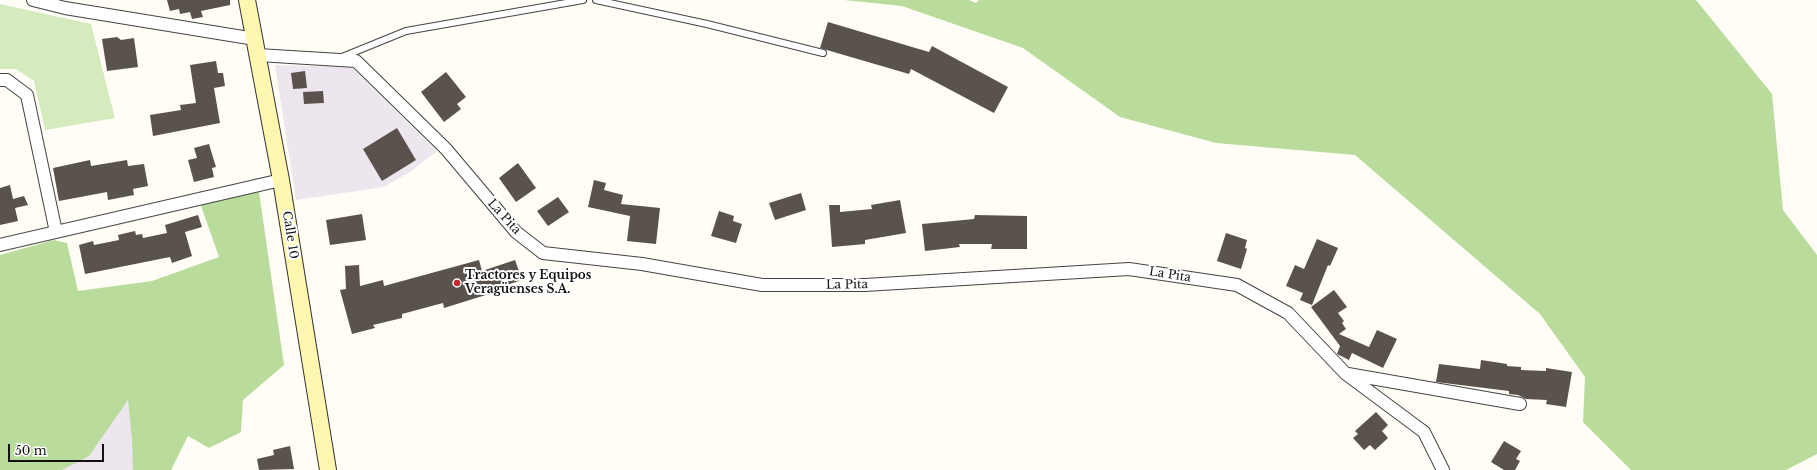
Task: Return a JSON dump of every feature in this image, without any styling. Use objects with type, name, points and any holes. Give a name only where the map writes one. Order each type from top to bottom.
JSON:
[{"type":"main road","name":"Calle 10","points":[[247,0],[281,180],[328,470]]},
{"type":"street","points":[[33,0],[65,8],[255,39]]},
{"type":"street","name":"La Pita","points":[[258,55],[356,61],[446,149],[516,232],[543,253],[642,264],[762,285],[865,285],[1122,270],[1137,270],[1237,285],[1288,313],[1346,374],[1424,432],[1443,470]]},
{"type":"street","points":[[0,80],[7,80],[27,95],[56,232]]},
{"type":"street","points":[[0,245],[281,180]]},
{"type":"street","points":[[1346,374],[1520,404]]},
{"type":"lane","points":[[337,60],[406,31],[583,0]]},
{"type":"lane","points":[[596,0],[707,24],[822,53]]},
{"type":"shaded area","points":[[275,65],[351,67],[437,151],[410,172],[384,187],[296,200]]},
{"type":"shaded area","points":[[140,370],[167,470],[0,470]]},
{"type":"green space","points":[[844,0],[969,0],[976,3],[979,0],[1696,0],[1772,94],[1783,210],[1817,255],[1817,454],[1786,470],[1631,470],[1583,422],[1585,377],[1540,314],[1355,155],[1216,143],[1120,117],[1023,48],[902,6]]},
{"type":"green space","points":[[0,4],[91,24],[115,118],[45,130],[34,81],[16,69],[0,69]]},
{"type":"green space","points":[[259,192],[284,365],[243,400],[241,432],[209,448],[188,436],[171,470],[133,470],[128,400],[89,456],[62,470],[0,470],[0,255],[54,240],[67,243],[78,291],[152,281],[219,257],[200,203]]},
{"type":"building","points":[[167,0],[230,0],[230,5],[201,11],[203,17],[192,19],[190,12],[180,14],[179,9],[170,11]]},
{"type":"building","points":[[828,22],[929,52],[932,46],[1008,87],[994,113],[911,69],[909,74],[820,48]]},
{"type":"building","points":[[117,37],[121,40],[134,38],[138,67],[107,71],[102,39]]},
{"type":"building","points":[[216,61],[218,73],[223,73],[225,86],[214,88],[220,123],[153,136],[150,115],[181,110],[180,105],[196,103],[190,65]]},
{"type":"building","points":[[305,71],[307,88],[293,89],[291,73]]},
{"type":"building","points":[[446,72],[466,97],[457,104],[461,109],[444,122],[421,92]]},
{"type":"building","points":[[323,91],[324,103],[304,104],[303,92]]},
{"type":"building","points":[[397,128],[416,160],[382,181],[363,149]]},
{"type":"building","points":[[209,144],[216,167],[212,168],[214,177],[194,182],[188,160],[197,158],[194,148]]},
{"type":"building","points":[[90,160],[91,166],[127,160],[128,166],[144,164],[148,186],[133,189],[134,195],[108,200],[107,192],[59,201],[53,168]]},
{"type":"building","points":[[518,163],[536,188],[516,202],[499,178]]},
{"type":"building","points":[[594,180],[606,183],[604,190],[623,195],[621,204],[660,208],[656,244],[627,241],[630,216],[588,207]]},
{"type":"building","points":[[10,185],[13,199],[24,196],[28,205],[15,208],[18,221],[0,225],[0,188]]},
{"type":"building","points":[[801,193],[806,210],[775,220],[769,203]]},
{"type":"building","points":[[558,197],[569,212],[548,226],[537,211]]},
{"type":"building","points":[[900,200],[906,233],[865,240],[865,244],[832,247],[829,205],[840,205],[840,212],[872,209],[871,205]]},
{"type":"building","points":[[719,211],[734,216],[733,221],[742,224],[736,243],[711,236]]},
{"type":"building","points":[[362,214],[366,240],[330,245],[326,220]]},
{"type":"building","points":[[198,215],[202,227],[185,232],[192,256],[172,263],[170,257],[85,274],[79,245],[93,241],[94,245],[119,240],[118,235],[135,231],[136,235],[142,234],[143,238],[167,233],[165,225]]},
{"type":"building","points":[[975,215],[1027,216],[1027,249],[991,249],[992,244],[959,244],[960,247],[925,251],[922,224],[974,219]]},
{"type":"building","points":[[1226,233],[1247,240],[1245,248],[1247,249],[1241,269],[1217,261]]},
{"type":"building","points":[[1317,239],[1338,248],[1330,266],[1328,265],[1312,305],[1300,300],[1303,293],[1286,286],[1295,265],[1304,269]]},
{"type":"building","points":[[479,260],[482,271],[515,260],[522,280],[488,291],[489,294],[444,308],[443,303],[402,314],[402,318],[373,325],[375,328],[352,334],[340,290],[346,289],[345,266],[359,265],[360,286],[383,280],[384,286]]},
{"type":"building","points":[[1334,290],[1347,307],[1338,313],[1344,321],[1342,323],[1346,329],[1339,334],[1369,347],[1377,330],[1397,339],[1383,368],[1352,353],[1349,360],[1337,354],[1340,346],[1311,307]]},
{"type":"building","points":[[1481,360],[1507,364],[1507,366],[1521,367],[1521,370],[1546,371],[1546,368],[1572,372],[1566,407],[1546,404],[1547,400],[1526,399],[1518,395],[1509,394],[1509,391],[1436,382],[1439,364],[1480,369]]},
{"type":"building","points":[[1376,412],[1388,425],[1382,431],[1388,438],[1375,450],[1370,445],[1364,450],[1353,438],[1358,434],[1355,431]]},
{"type":"building","points":[[1504,441],[1521,451],[1516,459],[1520,461],[1515,470],[1504,470],[1491,462]]},
{"type":"building","points":[[290,446],[294,469],[259,470],[257,459],[274,455],[273,450]]},
{"type":"place","name":"Tractores y Equipos Veragüenses S.A.","points":[[457,283]]}]
